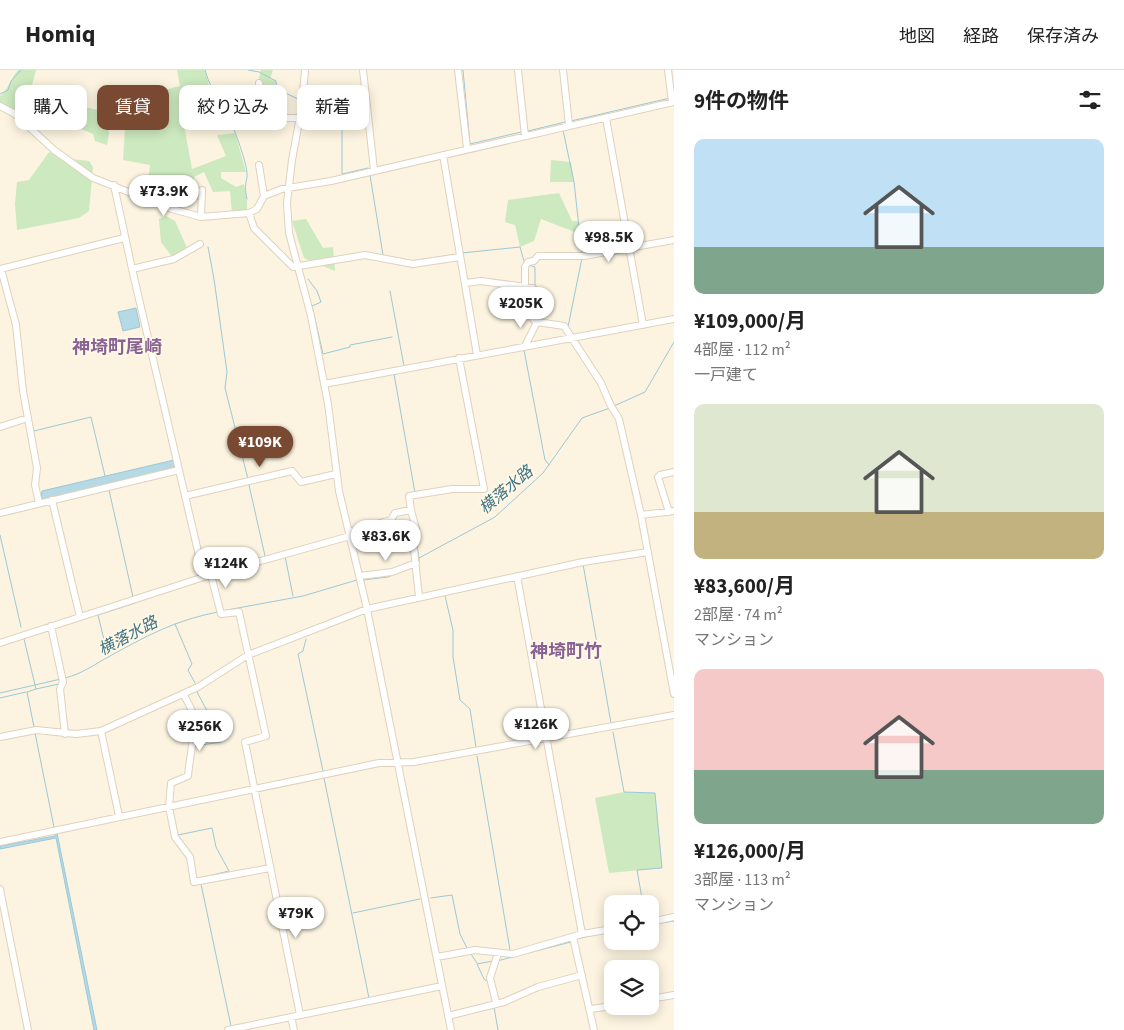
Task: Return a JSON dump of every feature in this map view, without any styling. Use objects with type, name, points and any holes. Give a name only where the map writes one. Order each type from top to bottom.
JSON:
[{"type":"street","points":[[303,85],[305,70]]},
{"type":"street","points":[[363,70],[374,170]]},
{"type":"street","points":[[458,70],[467,148]]},
{"type":"street","points":[[518,70],[525,136]]},
{"type":"street","points":[[562,70],[569,122]]},
{"type":"street","points":[[264,196],[289,188],[525,136],[569,122],[606,118],[672,100],[668,70]]},
{"type":"street","points":[[259,83],[264,118],[297,118]]},
{"type":"street","points":[[0,106],[15,114],[54,150],[93,178],[172,209],[202,217],[249,213],[257,209],[264,196],[259,165]]},
{"type":"street","points":[[606,118],[643,325]]},
{"type":"street","points":[[298,130],[289,188],[287,216],[289,233],[324,384],[336,474],[361,579],[450,1030]]},
{"type":"street","points":[[442,154],[477,355]]},
{"type":"street","points":[[114,185],[124,238],[185,496],[208,576],[220,611],[239,612],[266,736],[245,742],[300,1015]]},
{"type":"street","points":[[202,190],[202,217]]},
{"type":"street","points":[[249,213],[254,228],[293,266],[365,255],[413,264],[460,254]]},
{"type":"street","points":[[80,617],[46,502],[35,485],[37,468],[28,418],[16,325],[1,269],[124,238]]},
{"type":"street","points":[[525,287],[526,264],[534,261],[538,256],[582,256],[674,240]]},
{"type":"street","points":[[132,269],[174,259],[200,244]]},
{"type":"street","points":[[465,283],[481,280],[533,288],[533,319],[537,322],[564,326],[574,338],[601,383],[611,407],[619,419],[641,515],[674,694]]},
{"type":"street","points":[[324,384],[674,319]]},
{"type":"street","points":[[522,347],[537,322]]},
{"type":"street","points":[[419,597],[414,530],[409,496],[452,489],[484,489],[459,358]]},
{"type":"street","points":[[0,427],[28,418]]},
{"type":"street","points":[[0,513],[179,470]]},
{"type":"street","points":[[185,496],[292,471],[301,482],[336,474]]},
{"type":"street","points":[[641,515],[671,511],[658,477],[674,472]]},
{"type":"street","points":[[0,643],[208,576],[350,536],[352,531],[391,520],[395,513],[412,510]]},
{"type":"street","points":[[0,737],[34,730],[65,734],[101,731],[184,695],[248,655],[367,609],[583,562],[648,552]]},
{"type":"street","points":[[361,579],[416,566]]},
{"type":"street","points":[[517,576],[582,934]]},
{"type":"street","points":[[51,626],[63,678],[60,689],[65,734]]},
{"type":"street","points":[[184,695],[194,715],[188,776],[171,783],[169,807],[175,837],[190,858],[196,883],[270,868]]},
{"type":"street","points":[[0,842],[379,763],[414,762],[674,716]]},
{"type":"street","points":[[101,731],[119,816]]},
{"type":"street","points":[[0,889],[28,1030]]},
{"type":"street","points":[[659,920],[674,917]]},
{"type":"street","points":[[437,957],[474,950],[496,959],[582,934],[604,930]]},
{"type":"street","points":[[573,938],[591,1009],[594,1030]]},
{"type":"street","points":[[494,1003],[490,978],[496,959]]},
{"type":"street","points":[[448,1016],[504,1002],[538,987],[582,975]]},
{"type":"street","points":[[228,1030],[442,986]]},
{"type":"street","points":[[659,998],[674,995]]},
{"type":"street","points":[[591,1009],[604,1007]]},
{"type":"street","points":[[291,1017],[294,1030]]},
{"type":"green space","points":[[18,70],[36,70],[32,85],[15,85],[15,111],[0,103],[0,96]]},
{"type":"green space","points":[[177,70],[205,70],[209,85],[180,85]]},
{"type":"green space","points":[[261,70],[273,70],[270,79],[276,81],[276,85],[258,85]]},
{"type":"green space","points":[[179,86],[179,130],[185,130],[192,169],[226,156],[217,135],[235,133],[246,172],[221,172],[221,178],[236,187],[244,184],[247,211],[232,213],[230,191],[213,192],[204,172],[194,177],[200,200],[177,198],[175,185],[148,181],[150,165],[123,160],[125,130],[169,130],[169,89]]},
{"type":"green space","points":[[87,107],[97,110],[97,130],[108,130],[107,145],[95,141],[93,134],[84,130],[87,130]]},
{"type":"green space","points":[[49,152],[61,158],[89,161],[93,167],[89,211],[79,218],[17,230],[15,204],[17,182],[29,180]]},
{"type":"green space","points":[[551,160],[571,162],[574,182],[550,182]]},
{"type":"green space","points":[[559,193],[572,221],[578,221],[580,234],[541,219],[534,241],[520,247],[515,225],[505,222],[508,200]]},
{"type":"green space","points":[[166,216],[175,221],[188,250],[173,258],[161,242],[159,219]]},
{"type":"green space","points":[[306,219],[323,248],[333,247],[335,271],[304,258],[292,221]]},
{"type":"green space","points":[[624,792],[655,793],[662,868],[609,873],[595,798]]},
{"type":"water","points":[[136,308],[140,327],[123,331],[118,312]]},
{"type":"water","points":[[174,460],[176,468],[42,500],[41,497],[42,491]]},
{"type":"water","points":[[57,833],[97,1030],[94,1030],[56,838],[0,849],[0,846],[55,836]]},
{"type":"waterway","points":[[0,94],[8,90],[11,81],[21,70]]},
{"type":"waterway","points":[[205,70],[212,89],[236,133],[242,151],[247,174],[245,188],[247,199]]},
{"type":"waterway","points":[[248,70],[259,72],[276,81],[277,89],[297,99]]},
{"type":"waterway","points":[[463,70],[470,144],[521,132]]},
{"type":"waterway","points":[[571,121],[670,98]]},
{"type":"waterway","points":[[528,131],[565,122]]},
{"type":"waterway","points":[[342,130],[342,174],[368,168]]},
{"type":"waterway","points":[[563,130],[574,182],[582,254]]},
{"type":"waterway","points":[[370,175],[383,255]]},
{"type":"waterway","points":[[262,232],[277,246]]},
{"type":"waterway","points":[[208,247],[227,372],[225,388],[248,479]]},
{"type":"waterway","points":[[462,253],[520,247],[524,261]]},
{"type":"waterway","points":[[412,261],[458,254]]},
{"type":"waterway","points":[[568,327],[582,258]]},
{"type":"waterway","points":[[529,265],[535,267],[535,287]]},
{"type":"waterway","points":[[308,279],[317,291],[321,302],[312,306],[323,354],[350,347],[350,345],[392,337]]},
{"type":"waterway","points":[[390,291],[404,366]]},
{"type":"waterway","name":"横落水路","points":[[614,406],[645,392],[674,342]]},
{"type":"waterway","points":[[524,350],[545,460],[549,465]]},
{"type":"waterway","points":[[397,374],[394,374],[415,493]]},
{"type":"waterway","points":[[604,383],[613,402]]},
{"type":"waterway","name":"横落水路","points":[[419,562],[419,558],[495,517],[543,473],[582,418],[610,408]]},
{"type":"waterway","points":[[34,431],[91,417],[105,476]]},
{"type":"waterway","points":[[249,485],[265,556]]},
{"type":"waterway","points":[[109,490],[133,597]]},
{"type":"waterway","points":[[0,535],[21,627]]},
{"type":"waterway","points":[[416,540],[419,558]]},
{"type":"waterway","points":[[285,556],[293,596]]},
{"type":"waterway","points":[[583,564],[611,723]]},
{"type":"waterway","name":"横落水路","points":[[363,580],[388,577],[405,570]]},
{"type":"waterway","name":"横落水路","points":[[227,610],[303,596],[357,580]]},
{"type":"waterway","points":[[445,596],[453,630],[453,657],[460,700],[470,709],[476,747]]},
{"type":"waterway","points":[[108,656],[98,615],[135,603]]},
{"type":"waterway","name":"横落水路","points":[[65,678],[83,671],[163,629],[189,619],[218,612]]},
{"type":"waterway","points":[[175,624],[192,664],[188,670],[195,683]]},
{"type":"waterway","name":"横落水路","points":[[24,639],[36,689],[27,692],[34,727]]},
{"type":"waterway","points":[[306,639],[303,651],[298,654],[323,771]]},
{"type":"waterway","name":"横落水路","points":[[0,693],[61,679]]},
{"type":"waterway","points":[[36,689],[59,684]]},
{"type":"waterway","points":[[0,698],[26,692]]},
{"type":"waterway","points":[[195,746],[221,742],[220,735],[197,692]]},
{"type":"waterway","points":[[613,732],[624,792],[655,793],[662,868],[637,870],[641,895]]},
{"type":"waterway","points":[[35,733],[54,827]]},
{"type":"waterway","points":[[477,756],[510,950]]},
{"type":"waterway","points":[[324,778],[369,998]]},
{"type":"waterway","points":[[174,818],[178,835],[212,828],[216,847],[229,871],[200,879]]},
{"type":"waterway","points":[[201,884],[231,1026]]},
{"type":"waterway","points":[[431,898],[452,895],[460,934],[467,948]]},
{"type":"waterway","points":[[353,913],[420,899]]},
{"type":"waterway","points":[[659,924],[674,921]]},
{"type":"waterway","points":[[577,939],[599,934]]},
{"type":"waterway","points":[[497,961],[571,942]]},
{"type":"waterway","points":[[471,954],[477,963]]},
{"type":"waterway","points":[[488,982],[484,979],[477,964],[493,961]]},
{"type":"waterway","points":[[494,1007],[498,1030]]},
{"type":"district","name":"神埼町尾崎","points":[[117,347]]},
{"type":"district","name":"神埼町竹","points":[[566,651]]}]
